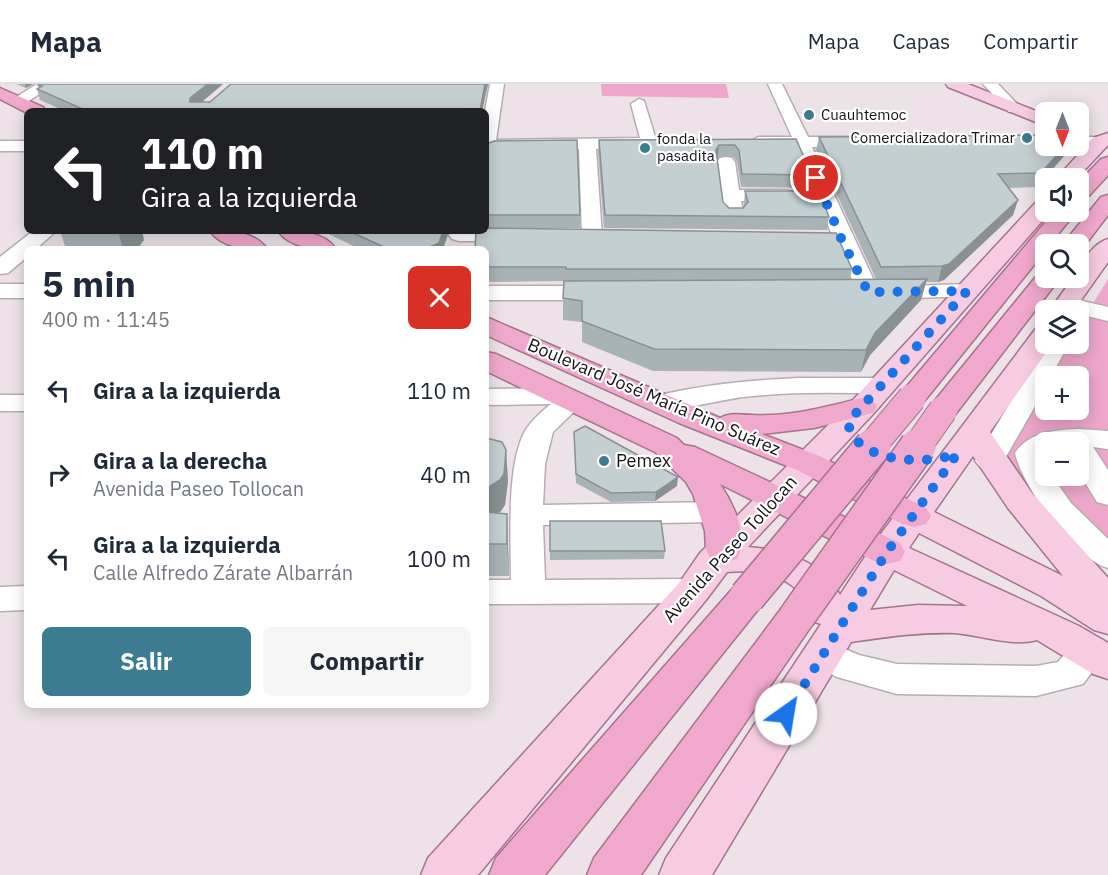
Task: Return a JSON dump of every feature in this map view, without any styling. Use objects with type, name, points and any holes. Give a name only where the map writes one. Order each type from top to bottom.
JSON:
[{"type":"highway","points":[[0,93],[31,108]]},
{"type":"highway","points":[[1089,183],[1105,165]]},
{"type":"highway","points":[[1082,234],[1108,201]]},
{"type":"highway","name":"Avenida Paseo Tollocan","points":[[514,875],[747,597],[876,403],[1055,222]]},
{"type":"highway","points":[[227,234],[250,246]]},
{"type":"highway","points":[[295,234],[319,246]]},
{"type":"highway","points":[[612,875],[943,410],[1040,288]]},
{"type":"highway","name":"Boulevard José María Pino Suárez","points":[[489,326],[690,417],[808,463],[914,516]]},
{"type":"highway","points":[[489,361],[887,552]]},
{"type":"highway","points":[[690,417],[744,424],[788,425],[823,419],[876,403]]},
{"type":"highway","points":[[666,445],[698,476],[710,494],[717,512],[723,531],[710,568]]},
{"type":"main road","points":[[954,84],[1035,117]]},
{"type":"main road","points":[[1089,137],[1105,142]]},
{"type":"main road","points":[[1078,168],[1105,142]]},
{"type":"main road","name":"Avenida Paseo Tollocan","points":[[446,875],[772,497],[876,403],[967,291],[1035,215]]},
{"type":"main road","points":[[1074,300],[1108,246]]},
{"type":"main road","points":[[684,875],[887,552],[914,516],[974,449],[1035,351]]},
{"type":"main road","points":[[876,403],[849,429],[855,439],[885,455],[923,461],[974,449]]},
{"type":"main road","points":[[974,449],[1025,510],[1108,602]]},
{"type":"main road","name":"Boulevard José María Pino Suárez","points":[[914,516],[1054,587],[1093,642]]},
{"type":"main road","points":[[887,552],[1093,642]]},
{"type":"main road","points":[[710,568],[729,559],[763,560],[811,579],[828,608],[831,642]]},
{"type":"main road","points":[[831,642],[897,621],[944,619],[986,622],[1093,642]]},
{"type":"street","points":[[18,102],[47,84]]},
{"type":"street","points":[[489,130],[497,84]]},
{"type":"street","points":[[775,84],[841,238],[868,292]]},
{"type":"street","points":[[990,84],[1014,109]]},
{"type":"street","points":[[489,147],[655,143],[639,104]]},
{"type":"street","points":[[742,142],[871,142]]},
{"type":"street","points":[[1089,142],[1105,142]]},
{"type":"street","points":[[587,144],[592,236]]},
{"type":"street","points":[[0,146],[24,146]]},
{"type":"street","points":[[726,162],[735,224]]},
{"type":"street","points":[[731,195],[824,196]]},
{"type":"street","points":[[27,246],[42,234]]},
{"type":"street","points":[[458,238],[537,236]]},
{"type":"street","points":[[570,236],[615,236]]},
{"type":"street","points":[[818,237],[841,238]]},
{"type":"street","points":[[0,268],[24,249]]},
{"type":"street","points":[[0,291],[24,291]]},
{"type":"street","points":[[844,292],[967,291]]},
{"type":"street","points":[[489,293],[621,293]]},
{"type":"street","points":[[1089,304],[1108,302]]},
{"type":"street","points":[[1089,309],[1108,314]]},
{"type":"street","points":[[974,449],[1049,354]]},
{"type":"street","points":[[661,403],[696,395],[741,389],[848,385],[876,403]]},
{"type":"street","points":[[489,397],[566,399]]},
{"type":"street","points":[[528,592],[530,459],[537,434],[566,399]]},
{"type":"street","points":[[0,403],[24,403]]},
{"type":"street","points":[[1089,441],[1108,440]]},
{"type":"street","points":[[1035,446],[1029,453],[1035,473]]},
{"type":"street","points":[[1089,463],[1108,495]]},
{"type":"street","points":[[1044,486],[1062,511],[1108,557]]},
{"type":"street","points":[[528,515],[717,512]]},
{"type":"street","points":[[489,592],[528,592],[710,568]]},
{"type":"street","points":[[0,599],[24,598]]},
{"type":"street","points":[[831,642],[860,670],[897,679],[1036,681],[1070,674],[1093,642]]},
{"type":"shaded area","points":[[601,84],[726,84],[729,98],[602,96]]},
{"type":"shaded area","points":[[1108,279],[1108,564],[1020,481],[1000,450],[1035,394],[1035,420],[1089,420],[1089,366],[1053,366],[1061,354],[1089,354],[1089,310]]},
{"type":"building","points":[[208,84],[190,98],[190,102],[210,102],[231,84],[485,84],[481,108],[80,108],[37,89],[42,86],[38,85]]},
{"type":"building","points":[[1035,135],[1035,156],[1056,156],[1045,168],[1035,168],[1035,173],[998,174],[1018,200],[949,264],[881,267],[819,137]]},
{"type":"building","points":[[796,139],[812,175],[742,174],[739,150],[735,145],[719,145],[716,150],[723,202],[729,208],[743,208],[748,202],[745,191],[819,191],[829,217],[605,215],[599,140]]},
{"type":"building","points":[[577,140],[580,215],[489,215],[489,143]]},
{"type":"building","points":[[489,228],[836,233],[852,269],[489,267],[489,246],[475,246],[476,234],[489,234]]},
{"type":"building","points":[[356,234],[442,234],[439,243],[432,246],[382,246]]},
{"type":"building","points":[[927,279],[875,333],[866,350],[654,349],[582,321],[582,301],[563,298],[564,281]]},
{"type":"building","name":"Pemex","points":[[585,426],[678,477],[656,492],[611,493],[576,474],[574,432]]},
{"type":"building","points":[[489,439],[502,442],[506,450],[504,474],[500,480],[489,487]]},
{"type":"building","points":[[489,512],[507,514],[507,544],[489,544]]},
{"type":"building","points":[[550,521],[661,521],[665,551],[550,551]]},
{"type":"place","name":"Cuauhtemoc","points":[[809,115]]},
{"type":"place","name":"Comercializadora Trimar","points":[[1027,138]]},
{"type":"place","name":"fonda la pasadita","points":[[645,148]]},
{"type":"place","name":"Pemex","points":[[604,461]]},
{"type":"route","points":[[786,714],[887,552],[957,454],[935,460],[897,459],[873,451],[855,439],[848,422],[967,291],[868,292],[841,238],[816,178]]}]
